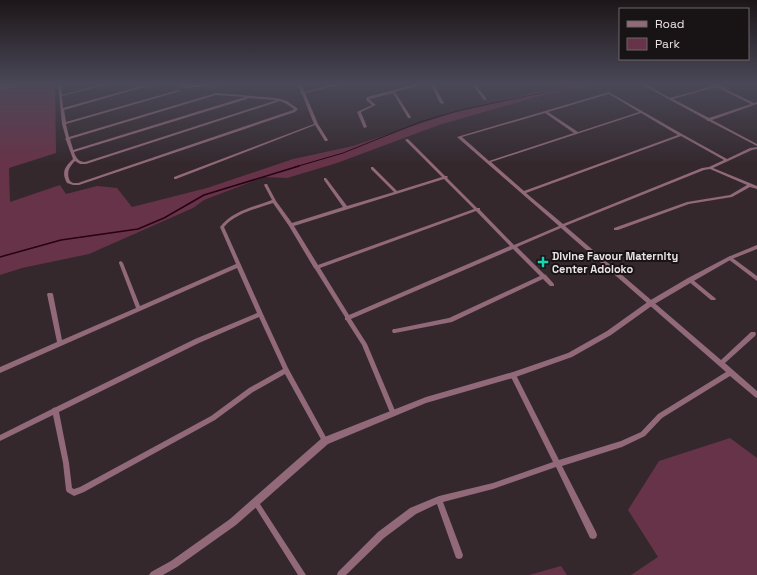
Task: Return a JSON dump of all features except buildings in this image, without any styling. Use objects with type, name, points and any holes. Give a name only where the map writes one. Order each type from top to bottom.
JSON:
[{"type":"street","points":[[62,110],[67,139],[72,152],[75,159],[84,164],[252,110]]},
{"type":"street","points":[[64,124],[113,110]]},
{"type":"street","points":[[67,139],[164,110]]},
{"type":"street","points":[[72,152],[207,110]]},
{"type":"street","points":[[75,159],[66,168],[65,177],[68,182],[78,184],[295,110]]},
{"type":"street","points":[[310,110],[326,140]]},
{"type":"street","points":[[364,110],[359,112],[365,127]]},
{"type":"street","points":[[405,110],[409,117]]},
{"type":"street","points":[[553,110],[459,137],[757,395]]},
{"type":"street","points":[[638,110],[727,160]]},
{"type":"street","points":[[690,110],[757,148]]},
{"type":"street","points":[[708,120],[738,110]]},
{"type":"street","points":[[546,112],[577,133]]},
{"type":"street","points":[[488,162],[642,112]]},
{"type":"street","points":[[175,178],[316,124]]},
{"type":"street","points":[[524,192],[681,135]]},
{"type":"street","points":[[407,140],[446,177],[552,285]]},
{"type":"street","points":[[347,318],[562,226],[757,148]]},
{"type":"street","points":[[372,168],[396,192]]},
{"type":"street","points":[[710,168],[757,188]]},
{"type":"street","points":[[291,225],[446,177]]},
{"type":"street","points":[[325,180],[346,208]]},
{"type":"street","points":[[616,229],[688,203],[731,196],[750,185]]},
{"type":"street","points":[[266,186],[364,344],[393,413]]},
{"type":"street","points":[[274,201],[235,216],[226,222],[222,227],[286,370],[326,441]]},
{"type":"street","points":[[316,267],[478,209]]},
{"type":"street","points":[[154,575],[174,564],[233,522],[326,441],[426,400],[513,375],[570,355],[609,333],[651,303],[690,280],[730,258],[757,247]]},
{"type":"street","points":[[730,258],[757,279]]},
{"type":"street","points":[[121,263],[139,309]]},
{"type":"street","points":[[0,370],[239,265]]},
{"type":"street","points":[[395,331],[450,320],[544,276]]},
{"type":"street","points":[[690,280],[713,299]]},
{"type":"street","points":[[50,294],[60,343]]},
{"type":"street","points":[[0,438],[197,341],[260,314]]},
{"type":"street","points":[[721,363],[753,334]]},
{"type":"street","points":[[56,410],[66,463],[69,490],[74,493],[213,418],[251,390],[286,370]]},
{"type":"street","points":[[341,575],[380,535],[413,511],[439,500],[493,486],[556,464],[622,444],[643,434],[660,416],[731,372]]},
{"type":"street","points":[[513,375],[556,464],[593,534]]},
{"type":"street","points":[[439,500],[459,555]]},
{"type":"street","points":[[256,503],[302,575]]},
{"type":"green space","points":[[0,110],[55,110],[56,153],[9,168],[10,202],[60,185],[66,194],[97,186],[117,188],[132,207],[207,188],[293,159],[353,146],[449,114],[465,110],[492,110],[439,125],[337,163],[287,178],[264,177],[204,200],[193,208],[89,254],[22,268],[0,275]]},
{"type":"green space","points":[[730,438],[757,458],[757,575],[631,575],[658,557],[628,510],[659,461]]},
{"type":"green space","points":[[561,566],[567,575],[529,575]]},
{"type":"waterway","points":[[295,167],[343,153],[420,122],[462,110]]},
{"type":"waterway","points":[[0,257],[61,240],[138,229],[164,218],[204,195],[299,166]]},
{"type":"place","name":"Divine Favour Maternity Center Adoloko","points":[[543,262]]}]
